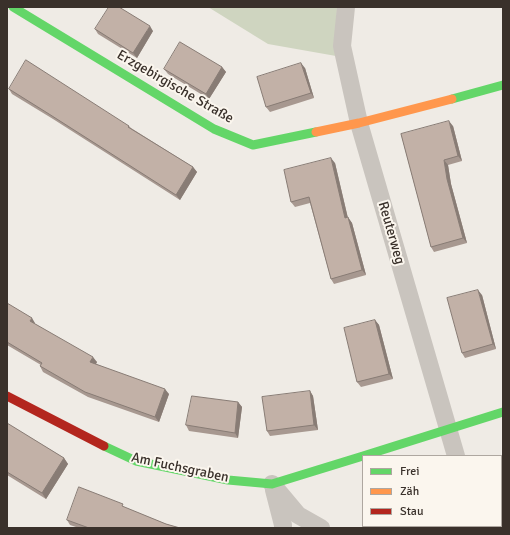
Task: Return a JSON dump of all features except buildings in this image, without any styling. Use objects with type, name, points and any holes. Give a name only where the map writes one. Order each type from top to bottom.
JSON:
[{"type":"street","name":"Erzgebirgische Straße","points":[[13,7],[214,129],[253,145],[359,123],[503,85]]},
{"type":"street","name":"Reuterweg","points":[[346,7],[342,46],[359,123],[456,455]]},
{"type":"street","name":"Am Fuchsgraben","points":[[7,396],[79,434],[136,461],[228,480],[272,484],[362,456]]},
{"type":"street","name":"Am Fuchsgraben","points":[[366,455],[503,412]]},
{"type":"street","points":[[272,484],[283,525],[282,528]]},
{"type":"street","points":[[272,484],[298,516],[321,528]]},
{"type":"green space","points":[[208,7],[337,7],[336,56],[268,44]]},
{"type":"traffic: fast","points":[[13,7],[214,129],[253,145],[316,132]]},
{"type":"traffic: fast","points":[[452,99],[503,85]]},
{"type":"traffic: fast","points":[[366,455],[503,412]]},
{"type":"traffic: fast","points":[[104,446],[136,461],[228,480],[272,484],[362,456]]},
{"type":"traffic: slow","points":[[316,132],[359,123],[452,99]]},
{"type":"traffic: jam","points":[[7,396],[104,446]]}]
